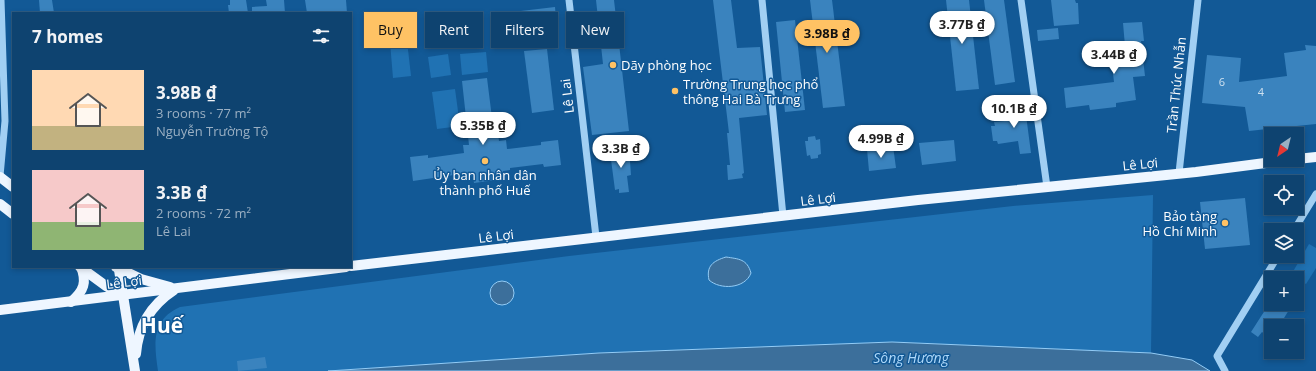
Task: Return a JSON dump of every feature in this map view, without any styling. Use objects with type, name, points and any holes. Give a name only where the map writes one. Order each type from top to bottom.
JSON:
[{"type":"main road","points":[[1304,158],[1316,157]]},
{"type":"main road","name":"Lê Lợi","points":[[352,266],[596,237],[1047,187],[1179,174],[1264,163]]},
{"type":"main road","points":[[0,177],[12,186]]},
{"type":"main road","points":[[0,204],[12,213]]},
{"type":"main road","points":[[71,302],[79,295],[84,283],[85,277],[80,268]]},
{"type":"main road","points":[[81,268],[123,296]]},
{"type":"main road","points":[[118,268],[141,279],[178,288]]},
{"type":"main road","points":[[118,268],[135,370]]},
{"type":"main road","name":"Lê Lợi","points":[[0,310],[123,296],[338,268]]},
{"type":"main road","points":[[135,370],[141,329],[155,305],[178,288]]},
{"type":"street","points":[[0,177],[5,121],[1,0]]},
{"type":"street","name":"Lê Lai","points":[[568,0],[596,237]]},
{"type":"street","points":[[762,0],[783,216]]},
{"type":"street","points":[[1021,0],[1047,187]]},
{"type":"street","name":"Trần Thúc Nhẫn","points":[[1179,174],[1198,0]]},
{"type":"street","points":[[1298,223],[1316,194]]},
{"type":"street","points":[[1225,371],[1217,356],[1274,263]]},
{"type":"shaded area","points":[[390,48],[408,48],[411,76],[393,78]]},
{"type":"shaded area","points":[[486,52],[488,72],[462,75],[460,54]]},
{"type":"shaded area","points":[[448,54],[451,75],[431,78],[428,57]]},
{"type":"shaded area","points":[[455,89],[460,126],[437,129],[432,92]]},
{"type":"shaded area","points":[[1153,195],[1151,353],[892,342],[599,353],[328,371],[158,371],[156,342],[159,326],[171,312],[180,307],[569,256],[1013,206]]},
{"type":"shaded area","points":[[1309,244],[1316,248],[1316,268],[1306,284],[1304,283],[1304,271],[1293,271],[1298,263],[1304,263],[1304,253]]},
{"type":"water","points":[[726,257],[742,260],[749,268],[751,273],[748,278],[738,285],[719,285],[709,280],[709,271],[714,262]]},
{"type":"water","points":[[502,281],[511,284],[514,293],[511,302],[502,305],[493,302],[490,293],[493,284]]},
{"type":"water","name":"Sông Hương","points":[[892,342],[1151,353],[1192,360],[1210,371],[328,371],[599,353]]},
{"type":"building","points":[[39,0],[52,0],[54,12],[40,12]]},
{"type":"building","points":[[230,0],[246,0],[248,12],[229,12],[228,5],[230,5]]},
{"type":"building","points":[[266,0],[284,0],[285,12],[252,12],[252,7],[267,6]]},
{"type":"building","points":[[305,0],[346,0],[347,12],[307,12]]},
{"type":"building","points":[[596,0],[614,0],[615,12],[597,12]]},
{"type":"building","points":[[713,0],[731,0],[737,48],[760,47],[767,115],[739,118],[744,173],[742,174],[743,178],[728,180],[727,165],[730,165],[727,133],[729,133]]},
{"type":"building","points":[[810,0],[832,0],[845,106],[823,108]]},
{"type":"building","points":[[946,0],[969,0],[979,89],[956,91]]},
{"type":"building","points":[[984,0],[1004,0],[1015,82],[995,85]]},
{"type":"building","points":[[1051,0],[1075,0],[1076,3],[1078,3],[1079,24],[1054,26]]},
{"type":"building","points":[[555,7],[555,12],[511,12]]},
{"type":"building","points":[[795,20],[805,110],[785,112],[776,22]]},
{"type":"building","points":[[1142,22],[1144,41],[1141,41],[1145,76],[1133,77],[1136,100],[1116,103],[1116,107],[1090,110],[1089,105],[1066,108],[1064,88],[1114,82],[1110,48],[1125,46],[1123,23]]},
{"type":"building","points":[[1058,28],[1059,39],[1038,41],[1037,30]]},
{"type":"building","points":[[1305,45],[1316,46],[1316,124],[1287,127],[1264,127],[1264,129],[1249,131],[1245,107],[1202,103],[1207,55],[1241,58],[1239,82],[1287,76],[1284,53],[1306,50]]},
{"type":"building","points":[[601,48],[619,48],[629,131],[592,135],[583,67],[603,64]]},
{"type":"building","points":[[547,49],[554,110],[532,113],[524,51]]},
{"type":"building","name":"Ủy ban nhân dân thành phố Huế","points":[[487,78],[494,134],[498,134],[499,141],[506,140],[507,149],[541,145],[541,142],[558,140],[561,165],[544,167],[543,164],[510,168],[510,170],[503,171],[504,179],[474,183],[473,176],[467,177],[467,173],[413,181],[410,157],[428,155],[428,158],[464,153],[463,145],[469,145],[462,81]]},
{"type":"building","points":[[1024,100],[1031,153],[1020,154],[1018,141],[998,144],[997,141],[993,141],[991,126],[995,126],[994,122],[1015,120],[1012,102]]},
{"type":"building","points":[[815,136],[816,140],[820,139],[821,154],[818,155],[818,158],[811,159],[810,155],[807,156],[805,141],[808,141],[808,137]]},
{"type":"building","points":[[954,140],[956,161],[922,165],[919,143]]},
{"type":"building","points":[[893,146],[896,168],[869,171],[867,149]]},
{"type":"building","points":[[625,147],[626,161],[630,161],[631,175],[627,176],[629,192],[619,193],[619,189],[615,190],[610,152],[614,151],[614,148]]},
{"type":"building","name":"Bảo tàng Hồ Chí Minh","points":[[1245,198],[1250,245],[1205,249],[1200,202]]},
{"type":"building","points":[[1264,311],[1288,311],[1283,319],[1264,319],[1264,334],[1262,332],[1258,337],[1251,332]]},
{"type":"building","points":[[265,357],[267,368],[238,371],[237,361]]},
{"type":"place","name":"Dãy phòng học","points":[[613,65]]},
{"type":"place","name":"Trường Trung học phổ thông Hai Bà Trưng","points":[[675,91]]},
{"type":"place","name":"Ủy ban nhân dân thành phố Huế","points":[[485,161]]},
{"type":"place","name":"Bảo tàng Hồ Chí Minh","points":[[1225,223]]},
{"type":"district","name":"Huế","points":[[162,325]]}]
